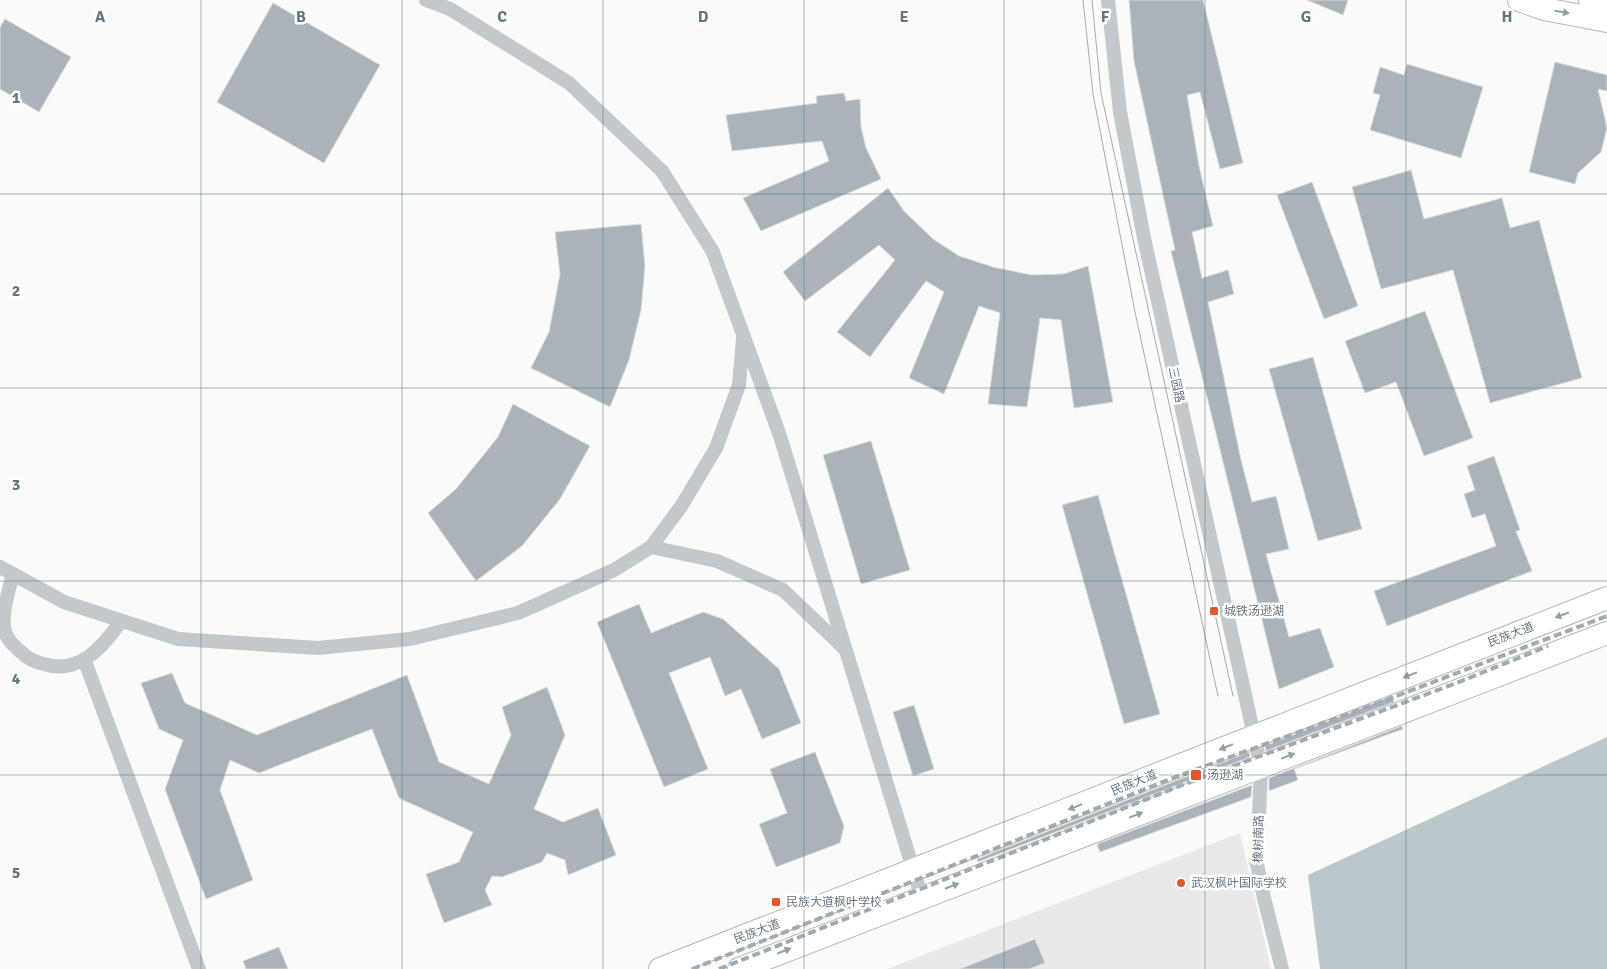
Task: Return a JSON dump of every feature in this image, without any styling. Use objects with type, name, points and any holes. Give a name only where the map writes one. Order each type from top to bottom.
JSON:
[{"type":"main road","points":[[1519,0],[1544,9],[1607,21]]},
{"type":"main road","points":[[1590,0],[1607,3]]},
{"type":"main road","name":"民族大道","points":[[660,969],[1607,598]]},
{"type":"main road","points":[[739,969],[1607,633]]},
{"type":"street","points":[[426,0],[450,9],[569,83],[662,171],[713,252],[780,436],[922,898]]},
{"type":"street","name":"三园路","points":[[1108,0],[1120,112],[1144,238],[1260,767]]},
{"type":"street","points":[[0,567],[64,602],[178,639],[318,648],[410,639],[518,613],[614,570],[651,547],[682,505],[716,448],[739,385],[743,335]]},
{"type":"street","points":[[651,547],[717,560],[783,590],[846,651]]},
{"type":"street","points":[[13,574],[6,609],[4,642],[30,660],[51,666],[70,666],[98,649],[121,621]]},
{"type":"street","points":[[84,659],[199,969]]},
{"type":"street","name":"橡树南路","points":[[1260,767],[1257,864],[1282,969]]},
{"type":"shaded area","points":[[1607,737],[1607,969],[1320,969],[1308,875]]},
{"type":"shaded area","name":"武汉枫叶国际学校","points":[[1240,833],[1271,969],[887,969]]},
{"type":"building","points":[[1129,0],[1203,0],[1243,163],[1220,169],[1200,92],[1187,95],[1199,166],[1213,226],[1192,232],[1202,278],[1228,270],[1234,294],[1208,302],[1241,460],[1252,502],[1276,496],[1289,549],[1266,554],[1289,637],[1320,628],[1334,667],[1279,689],[1171,251],[1175,250],[1134,61]]},
{"type":"building","points":[[1307,0],[1348,0],[1343,15]]},
{"type":"building","points":[[273,3],[380,65],[324,163],[217,102]]},
{"type":"building","points":[[5,19],[71,57],[39,112],[0,89],[0,27]]},
{"type":"building","points":[[1555,62],[1607,75],[1607,91],[1598,89],[1607,128],[1601,152],[1578,173],[1575,184],[1529,172]]},
{"type":"building","points":[[1407,64],[1483,87],[1461,158],[1370,130],[1380,95],[1373,93],[1380,67],[1404,75]]},
{"type":"building","points":[[844,93],[846,101],[860,99],[861,127],[866,148],[881,179],[761,231],[743,198],[829,161],[822,141],[732,151],[726,115],[817,103],[816,96]]},
{"type":"building","points":[[1411,170],[1424,219],[1502,198],[1510,228],[1539,220],[1582,378],[1490,403],[1453,270],[1381,289],[1352,187]]},
{"type":"building","points":[[1312,182],[1358,306],[1324,319],[1277,195]]},
{"type":"building","points":[[888,188],[904,211],[933,239],[959,256],[993,267],[1032,275],[1063,274],[1088,266],[1113,402],[1074,408],[1061,320],[1040,318],[1027,407],[988,404],[1000,313],[979,306],[944,394],[909,378],[944,292],[926,281],[870,357],[837,332],[895,260],[879,245],[805,301],[783,272]]},
{"type":"building","points":[[641,224],[645,266],[641,310],[629,360],[610,407],[531,368],[549,332],[560,274],[555,232]]},
{"type":"building","points":[[1425,311],[1473,438],[1424,456],[1396,382],[1365,393],[1345,341]]},
{"type":"building","points":[[1313,357],[1362,529],[1318,541],[1269,369]]},
{"type":"building","points":[[513,404],[590,446],[560,499],[522,546],[476,581],[428,513],[456,489],[498,437]]},
{"type":"building","points":[[871,441],[910,570],[861,584],[823,455]]},
{"type":"building","points":[[1494,456],[1520,530],[1516,531],[1532,571],[1387,626],[1374,591],[1496,546],[1485,514],[1472,518],[1464,494],[1475,490],[1467,466]]},
{"type":"building","points":[[1098,495],[1160,714],[1124,724],[1062,505]]},
{"type":"building","points":[[639,604],[651,633],[703,612],[723,619],[779,669],[801,723],[762,739],[741,689],[725,696],[710,657],[669,673],[708,769],[664,787],[597,622]]},
{"type":"building","points":[[172,673],[185,703],[257,735],[407,675],[439,762],[489,784],[511,735],[502,707],[547,687],[565,735],[534,809],[563,822],[598,808],[616,855],[568,875],[565,860],[547,853],[542,862],[502,877],[492,876],[485,890],[492,905],[444,923],[426,874],[459,862],[473,832],[399,798],[372,729],[259,773],[230,760],[220,790],[253,880],[206,899],[165,789],[183,740],[159,729],[141,683]]},
{"type":"building","points":[[1392,696],[1394,702],[1266,751],[1265,746]]},
{"type":"building","points":[[914,705],[934,769],[913,776],[893,712]]},
{"type":"building","points":[[1402,726],[1403,729],[1294,769],[1298,780],[1269,791],[1269,778]]},
{"type":"building","points":[[815,752],[844,826],[840,843],[776,867],[759,824],[787,813],[770,769]]},
{"type":"building","points":[[1249,752],[1250,757],[978,862],[977,859]]},
{"type":"building","points":[[1252,785],[1251,797],[1100,852],[1097,844]]},
{"type":"building","points":[[1035,939],[1045,963],[1029,969],[960,969]]},
{"type":"building","points":[[279,947],[288,969],[246,969],[243,961]]},
{"type":"tram line","points":[[1083,0],[1093,94],[1135,312],[1218,696]]},
{"type":"tram line","points":[[1092,0],[1101,93],[1233,696]]},
{"type":"railway","points":[[692,969],[1178,776],[1370,706],[1607,616]]},
{"type":"railway","points":[[719,969],[1185,784],[1454,684],[1548,646]]},
{"type":"place","name":"城铁汤逊湖","points":[[1214,611]]},
{"type":"place","name":"汤逊湖","points":[[1196,775]]},
{"type":"place","name":"武汉枫叶国际学校","points":[[1181,883]]},
{"type":"place","name":"民族大道枫叶学校","points":[[776,902]]}]
